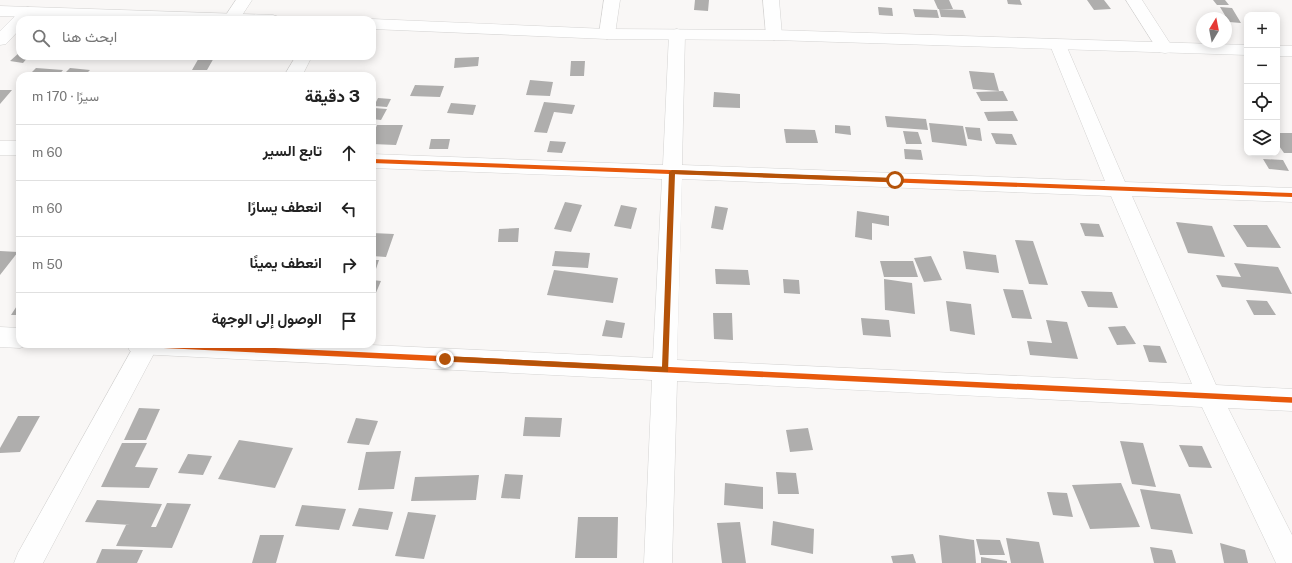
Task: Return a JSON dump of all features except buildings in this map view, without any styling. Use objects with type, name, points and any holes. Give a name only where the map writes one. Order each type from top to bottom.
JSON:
[{"type":"street","points":[[233,16],[244,0]]},
{"type":"street","points":[[607,34],[612,0]]},
{"type":"street","points":[[771,0],[774,35]]},
{"type":"street","points":[[1134,0],[1166,48]]},
{"type":"street","points":[[0,11],[164,16]]},
{"type":"street","points":[[24,16],[28,12]]},
{"type":"street","points":[[0,40],[16,24]]},
{"type":"street","points":[[376,24],[607,34],[774,35],[1244,50]]},
{"type":"street","points":[[658,563],[677,34]]},
{"type":"street","points":[[1058,45],[1118,188],[1209,396],[1292,563]]},
{"type":"street","points":[[1280,51],[1292,51]]},
{"type":"street","points":[[295,72],[302,60]]},
{"type":"street","points":[[0,148],[16,148]]},
{"type":"street","points":[[376,161],[1292,194]]},
{"type":"street","points":[[0,337],[16,338]]},
{"type":"street","points":[[28,563],[145,348]]},
{"type":"street","points":[[227,348],[1292,400]]},
{"type":"cycle path","points":[[376,161],[1292,195]]},
{"type":"cycle path","points":[[220,348],[1292,400]]},
{"type":"route","points":[[445,359],[665,370],[672,172],[895,180]]}]
